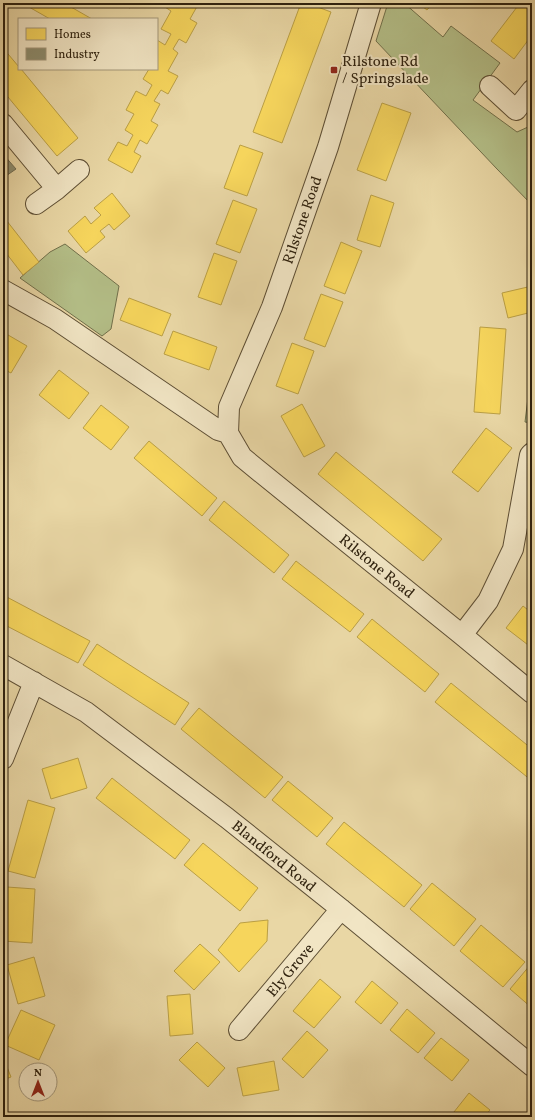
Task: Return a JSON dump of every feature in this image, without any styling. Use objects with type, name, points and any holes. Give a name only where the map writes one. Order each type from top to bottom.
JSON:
[{"type":"street","name":"Rilstone Road","points":[[371,3],[318,176],[272,307],[230,407],[228,433],[242,456],[532,693]]},
{"type":"street","points":[[490,86],[516,110],[532,90]]},
{"type":"street","points":[[3,124],[57,189]]},
{"type":"street","points":[[36,204],[57,189],[79,170]]},
{"type":"street","points":[[3,290],[55,319],[218,430],[228,433]]},
{"type":"street","points":[[462,635],[488,601],[513,549],[524,484],[530,455],[532,453]]},
{"type":"street","name":"Blandford Road","points":[[3,665],[86,712],[226,818],[342,909],[532,1066]]},
{"type":"street","points":[[3,759],[34,682]]},
{"type":"street","name":"Ely Grove","points":[[239,1030],[342,909]]},
{"type":"green space","points":[[388,3],[404,3],[443,37],[451,26],[500,63],[473,100],[517,132],[528,127],[532,129],[532,205],[376,41]]},
{"type":"green space","points":[[65,244],[119,286],[111,329],[102,336],[20,278],[50,252]]},
{"type":"green space","points":[[532,365],[532,423],[525,422]]},
{"type":"building: Homes","points":[[22,3],[64,3],[90,18],[48,18]]},
{"type":"building: Homes","points":[[167,3],[199,3],[190,19],[197,23],[186,43],[179,39],[173,49],[178,53],[168,71],[178,76],[168,94],[161,90],[154,101],[160,104],[151,121],[158,125],[147,144],[140,140],[134,152],[141,156],[132,173],[108,160],[118,142],[127,146],[133,135],[125,130],[134,114],[126,110],[136,91],[146,96],[152,85],[143,79],[148,70],[158,70],[158,41],[165,45],[171,34],[161,29],[171,11],[165,7]]},
{"type":"building: Homes","points":[[301,3],[307,3],[331,12],[282,143],[253,132]]},
{"type":"building: Homes","points":[[418,3],[433,3],[427,10]]},
{"type":"building: Homes","points":[[520,3],[532,3],[532,35],[514,59],[491,41]]},
{"type":"building: Homes","points":[[3,48],[18,66],[18,70],[22,70],[78,138],[57,156],[3,91]]},
{"type":"building: Homes","points":[[382,103],[411,113],[386,181],[357,170]]},
{"type":"building: Homes","points":[[240,145],[263,153],[247,196],[224,188]]},
{"type":"building: Homes","points":[[112,193],[130,216],[114,230],[109,224],[100,231],[105,237],[86,253],[68,231],[85,216],[91,224],[101,215],[94,208]]},
{"type":"building: Homes","points":[[371,195],[394,203],[380,247],[357,240]]},
{"type":"building: Homes","points":[[233,200],[257,209],[240,253],[216,244]]},
{"type":"building: Homes","points":[[3,216],[39,262],[23,275],[3,249]]},
{"type":"building: Homes","points":[[341,242],[362,251],[345,294],[324,286]]},
{"type":"building: Homes","points":[[214,253],[237,261],[221,305],[198,297]]},
{"type":"building: Homes","points":[[532,286],[532,312],[508,318],[502,293]]},
{"type":"building: Homes","points":[[321,294],[343,302],[325,347],[304,339]]},
{"type":"building: Homes","points":[[129,298],[171,314],[162,336],[120,320]]},
{"type":"building: Homes","points":[[480,327],[506,329],[500,414],[474,412]]},
{"type":"building: Homes","points":[[173,331],[217,347],[209,370],[164,354]]},
{"type":"building: Homes","points":[[3,332],[27,346],[11,373],[3,369]]},
{"type":"building: Homes","points":[[292,343],[314,351],[298,394],[276,386]]},
{"type":"building: Homes","points":[[59,370],[89,393],[69,419],[39,395]]},
{"type":"building: Homes","points":[[302,404],[325,446],[304,457],[281,416]]},
{"type":"building: Homes","points":[[101,405],[129,427],[111,450],[83,428]]},
{"type":"building: Homes","points":[[486,428],[512,448],[478,492],[452,472]]},
{"type":"building: Homes","points":[[149,441],[217,498],[202,516],[134,458]]},
{"type":"building: Homes","points":[[336,452],[442,539],[423,561],[318,474]]},
{"type":"building: Homes","points":[[224,501],[289,555],[274,573],[209,520]]},
{"type":"building: Homes","points":[[296,561],[364,614],[350,632],[282,579]]},
{"type":"building: Homes","points":[[3,595],[90,641],[78,663],[3,624]]},
{"type":"building: Homes","points":[[523,606],[532,613],[532,648],[506,628]]},
{"type":"building: Homes","points":[[372,619],[439,674],[425,692],[357,637]]},
{"type":"building: Homes","points":[[97,644],[189,703],[175,725],[83,665]]},
{"type":"building: Homes","points":[[451,683],[532,749],[532,781],[435,702]]},
{"type":"building: Homes","points":[[199,708],[283,777],[265,798],[181,729]]},
{"type":"building: Homes","points":[[78,758],[87,788],[51,799],[42,769]]},
{"type":"building: Homes","points":[[112,778],[190,840],[175,859],[96,798]]},
{"type":"building: Homes","points":[[288,781],[333,818],[317,837],[272,800]]},
{"type":"building: Homes","points":[[28,800],[55,808],[35,878],[8,871]]},
{"type":"building: Homes","points":[[344,822],[422,885],[404,907],[326,844]]},
{"type":"building: Homes","points":[[203,843],[258,888],[240,911],[184,865]]},
{"type":"building: Homes","points":[[432,883],[476,919],[454,946],[410,909]]},
{"type":"building: Homes","points":[[7,887],[35,889],[32,943],[3,941]]},
{"type":"building: Homes","points":[[268,920],[267,941],[239,972],[218,950],[240,923]]},
{"type":"building: Homes","points":[[481,925],[525,962],[503,987],[460,951]]},
{"type":"building: Homes","points":[[200,944],[220,962],[194,990],[174,971]]},
{"type":"building: Homes","points":[[34,957],[45,996],[18,1004],[7,965]]},
{"type":"building: Homes","points":[[531,964],[532,965],[532,1008],[510,989]]},
{"type":"building: Homes","points":[[320,979],[341,997],[314,1028],[293,1011]]},
{"type":"building: Homes","points":[[372,981],[398,1003],[381,1024],[355,1002]]},
{"type":"building: Homes","points":[[190,994],[193,1034],[170,1036],[167,996]]},
{"type":"building: Homes","points":[[407,1009],[435,1033],[418,1053],[390,1030]]},
{"type":"building: Homes","points":[[21,1010],[55,1025],[39,1060],[5,1045]]},
{"type":"building: Homes","points":[[307,1031],[328,1050],[303,1078],[282,1059]]},
{"type":"building: Homes","points":[[441,1038],[469,1060],[452,1081],[424,1058]]},
{"type":"building: Homes","points":[[197,1042],[225,1068],[208,1087],[179,1060]]},
{"type":"building: Homes","points":[[3,1057],[11,1077],[3,1080]]},
{"type":"building: Homes","points":[[274,1061],[279,1090],[243,1096],[237,1068]]},
{"type":"building: Homes","points":[[469,1093],[490,1110],[484,1117],[450,1117]]},
{"type":"building: Industry","points":[[122,3],[133,3],[130,8]]},
{"type":"building: Industry","points":[[3,154],[16,169],[3,178]]},
{"type":"place","name":"Rilstone Rd / Springslade","points":[[334,70]]}]
